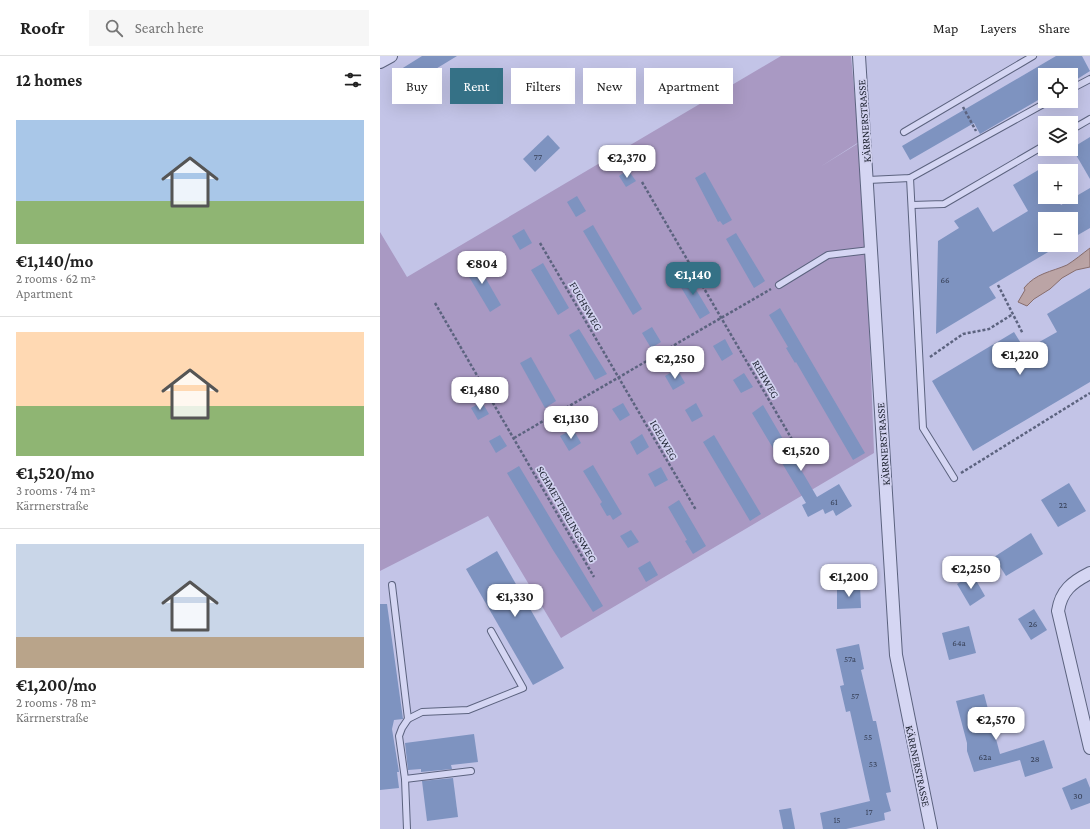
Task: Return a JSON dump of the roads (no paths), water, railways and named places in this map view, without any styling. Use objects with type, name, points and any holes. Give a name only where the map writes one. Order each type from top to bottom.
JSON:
[{"type":"street","points":[[380,62],[391,56]]},
{"type":"street","name":"KÄRRNERSTRASSE","points":[[860,56],[868,180],[870,250],[896,655],[931,829]]},
{"type":"street","points":[[1090,573],[1077,579],[1065,590],[1059,599],[1058,611],[1090,748]]},
{"type":"lane","points":[[904,132],[1033,56]]},
{"type":"lane","points":[[1078,85],[1090,79]]},
{"type":"lane","points":[[868,180],[910,178],[1038,107]]},
{"type":"lane","points":[[1078,126],[1090,118]]},
{"type":"lane","points":[[912,205],[944,204],[1038,149]]},
{"type":"lane","points":[[910,178],[923,428],[954,478]]},
{"type":"lane","points":[[779,285],[828,255],[870,250]]},
{"type":"lane","points":[[392,585],[408,719]]},
{"type":"lane","points":[[407,829],[406,779],[399,736],[408,719],[422,712],[468,710],[523,688],[490,631]]},
{"type":"lane","points":[[406,779],[471,771]]}]
